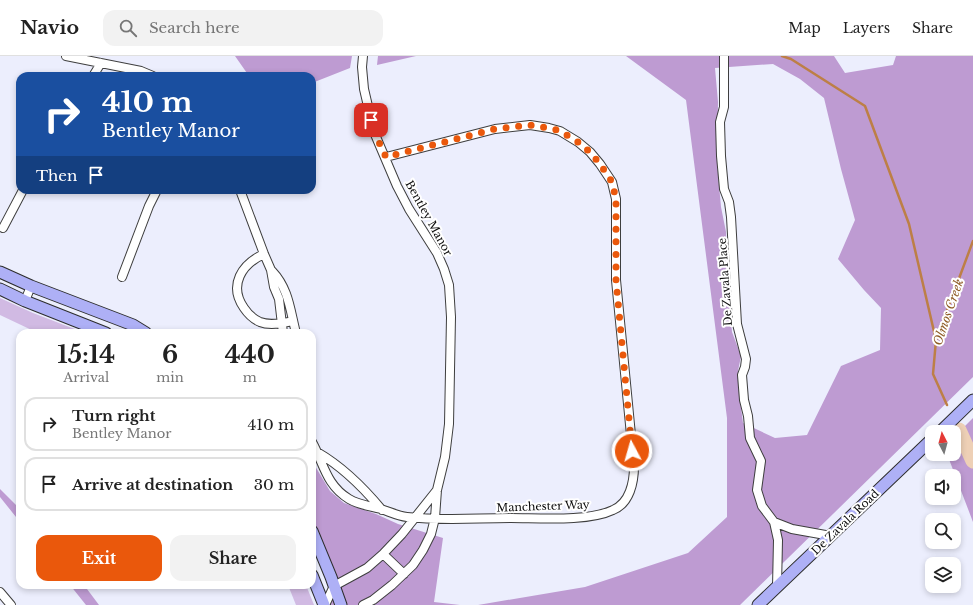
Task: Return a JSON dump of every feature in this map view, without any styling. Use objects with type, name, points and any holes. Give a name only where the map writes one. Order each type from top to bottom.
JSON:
[{"type":"main road","points":[[0,272],[139,329]]},
{"type":"main road","points":[[0,289],[25,301],[96,329]]},
{"type":"main road","points":[[947,425],[973,400]]},
{"type":"main road","name":"De Zavala Road","points":[[758,605],[925,446]]},
{"type":"main road","points":[[316,541],[341,605]]},
{"type":"main road","points":[[316,585],[324,605]]},
{"type":"street","points":[[66,56],[143,72]]},
{"type":"street","name":"Bentley Manor","points":[[363,56],[362,67],[364,89],[374,132],[386,157],[397,186],[409,209],[437,253],[444,268],[449,285],[451,317],[449,424],[445,457],[437,490],[435,518],[431,534],[413,565],[382,593],[363,605]]},
{"type":"street","name":"De Zavala Place","points":[[724,56],[724,107],[720,122],[721,156],[724,189],[729,202],[731,217],[737,324],[746,359],[742,375],[744,400],[748,416],[750,438],[761,461],[757,490],[762,506],[774,522],[778,540],[777,587]]},
{"type":"street","points":[[95,72],[101,63]]},
{"type":"street","name":"Manchester Way","points":[[317,452],[324,470],[332,484],[340,492],[360,504],[406,517],[435,518],[445,520],[574,518],[597,515],[614,510],[624,502],[634,480],[634,466],[616,280],[616,199],[612,182],[600,164],[590,152],[578,142],[560,131],[530,125],[495,129],[386,157]]},
{"type":"street","points":[[3,228],[21,194]]},
{"type":"street","points":[[122,277],[155,194]]},
{"type":"street","points":[[242,194],[271,270],[274,287],[279,299],[283,329]]},
{"type":"street","points":[[264,254],[253,258],[245,266],[240,275],[237,290],[239,299],[246,311],[259,322],[266,324],[282,324],[293,321]]},
{"type":"street","points":[[271,270],[283,284],[288,297],[295,329]]},
{"type":"street","points":[[25,301],[31,286]]},
{"type":"street","points":[[317,452],[333,462],[357,482],[382,510]]},
{"type":"street","name":"Bentley Manor","points":[[334,586],[367,568],[383,554],[402,534],[437,490]]},
{"type":"street","points":[[774,522],[792,528],[831,536]]},
{"type":"street","points":[[383,554],[404,574]]},
{"type":"street","points":[[324,605],[334,586]]},
{"type":"street","points":[[0,592],[10,605]]},
{"type":"shaded area","points":[[235,56],[352,56],[350,68],[316,81],[316,72],[246,72]]},
{"type":"shaded area","points":[[378,56],[416,56],[377,65]]},
{"type":"shaded area","points":[[626,56],[834,56],[845,73],[893,65],[896,56],[973,56],[973,377],[740,605],[478,605],[585,587],[688,553],[727,517],[727,418],[686,100]],"holes":[[[773,64],[800,79],[824,98],[855,220],[838,259],[881,308],[880,350],[841,366],[807,435],[775,438],[743,423],[738,371],[741,356],[732,332],[727,276],[726,232],[721,207],[717,163],[718,102],[715,68]]]},
{"type":"shaded area","points":[[0,298],[75,329],[30,329],[0,315]]},
{"type":"shaded area","points":[[973,418],[973,522],[961,491],[961,469],[953,469],[950,461],[961,461],[961,430]]},
{"type":"shaded area","points":[[316,468],[330,491],[344,503],[376,514],[398,524],[443,538],[434,602],[460,605],[321,605],[335,574],[316,531]]},
{"type":"shaded area","points":[[0,489],[16,505],[16,517],[0,497]]},
{"type":"shaded area","points":[[73,589],[87,589],[99,605],[86,605]]},
{"type":"shaded area","points":[[290,589],[308,589],[314,605],[296,605]]},
{"type":"waterway","points":[[782,56],[791,59],[865,106],[909,224],[936,340]]},
{"type":"waterway","name":"Olmos Creek","points":[[947,405],[933,374],[936,340],[973,241]]},
{"type":"waterway","name":"Olmos Creek","points":[[961,434],[973,461]]},
{"type":"route","points":[[371,120],[374,132],[386,157],[495,129],[530,125],[560,131],[578,142],[590,152],[600,164],[612,182],[616,199],[615,260],[617,306],[632,451]]}]
